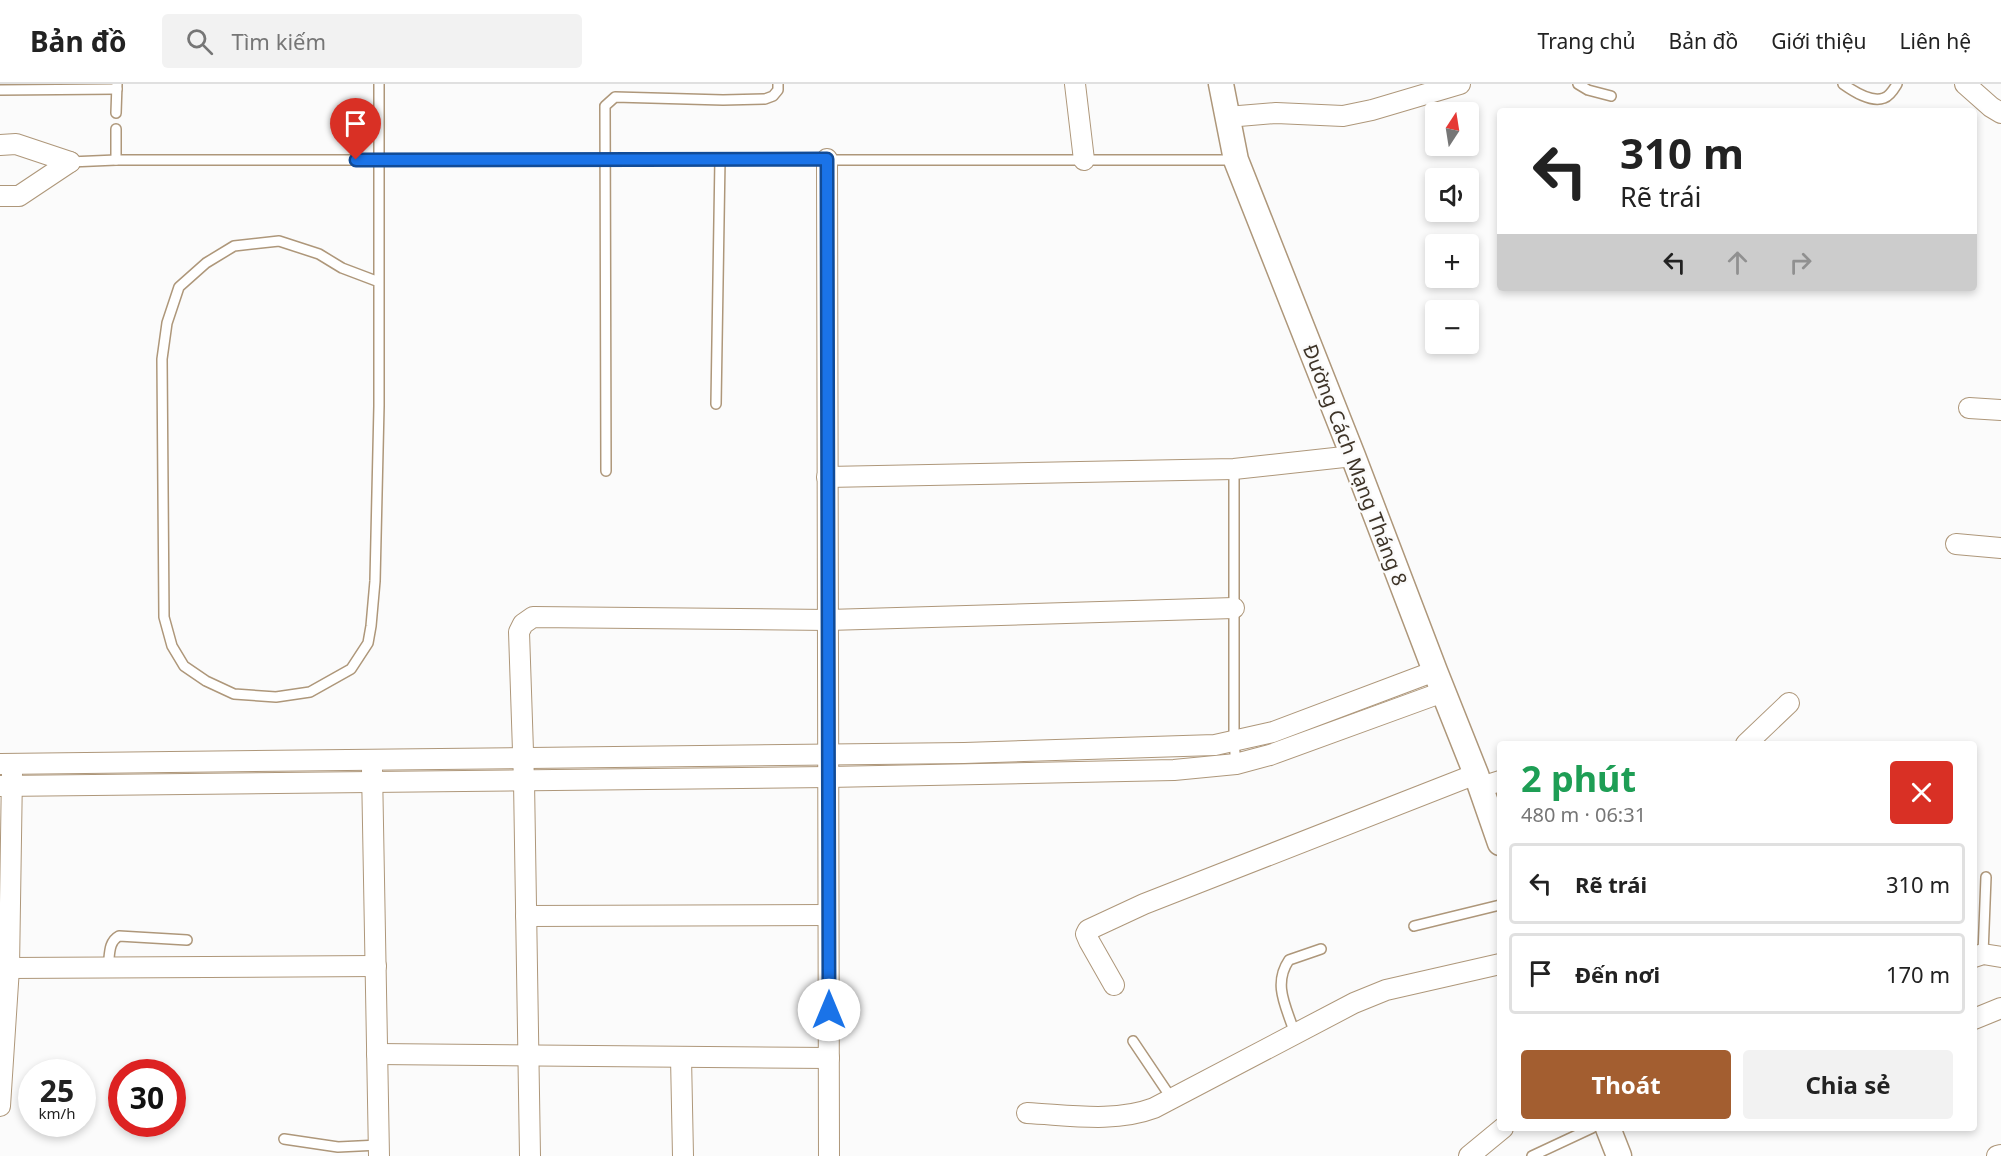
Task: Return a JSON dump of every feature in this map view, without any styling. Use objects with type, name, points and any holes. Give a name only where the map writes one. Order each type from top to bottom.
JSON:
[{"type":"street","points":[[1075,84],[1084,160]]},
{"type":"street","name":"Đường Cách Mạng Tháng 8","points":[[1221,84],[1236,160],[1439,682],[1486,780],[1497,830]]},
{"type":"street","points":[[1227,117],[1276,113],[1343,116],[1372,110],[1460,84]]},
{"type":"street","points":[[1965,84],[2001,113]]},
{"type":"street","points":[[0,145],[16,144],[70,162]]},
{"type":"street","points":[[827,159],[829,1156]]},
{"type":"street","points":[[0,196],[19,196],[70,162]]},
{"type":"street","points":[[1969,408],[2001,410]]},
{"type":"street","points":[[827,477],[1234,469],[1353,456]]},
{"type":"street","points":[[1956,544],[2001,548]]},
{"type":"street","points":[[530,1156],[530,1055],[519,632],[523,624],[533,617],[828,620],[1234,608]]},
{"type":"street","points":[[0,1106],[9,968],[6,764],[964,753],[1215,745],[1273,732],[1439,682]]},
{"type":"street","points":[[6,786],[828,777],[1174,770],[1236,764],[1270,755],[1439,682]]},
{"type":"street","points":[[1749,741],[1789,703]]},
{"type":"street","points":[[964,753],[964,775]]},
{"type":"street","points":[[372,760],[379,1150]]},
{"type":"street","points":[[1114,985],[1089,941],[1086,934],[1088,930],[1155,899],[1486,780]]},
{"type":"street","points":[[526,916],[828,915]]},
{"type":"street","points":[[1027,1113],[1119,1117],[1137,1115],[1172,1099],[1354,1003],[1386,990],[1497,965]]},
{"type":"street","points":[[9,968],[376,966]]},
{"type":"street","points":[[1977,1018],[2001,1008]]},
{"type":"street","points":[[377,1054],[829,1058]]},
{"type":"street","points":[[681,1057],[682,1156]]},
{"type":"street","points":[[1469,1156],[1499,1131]]},
{"type":"street","points":[[1609,1131],[1619,1156]]},
{"type":"lane","points":[[378,282],[342,268],[319,254],[279,241],[234,246],[206,263],[179,286],[167,323],[162,359],[164,617],[172,646],[184,666],[206,681],[234,694],[276,697],[310,692],[351,669],[368,643],[372,626],[375,581],[379,406],[379,84]]},
{"type":"lane","points":[[606,471],[605,106],[615,97],[765,99],[773,96],[778,90],[778,84]]},
{"type":"lane","points":[[1578,84],[1588,90],[1611,96]]},
{"type":"lane","points":[[1843,84],[1855,92],[1884,99],[1897,84]]},
{"type":"lane","points":[[0,90],[117,86],[116,113]]},
{"type":"lane","points":[[116,129],[116,160]]},
{"type":"lane","points":[[70,162],[605,159],[1236,160]]},
{"type":"lane","points":[[716,404],[720,159]]},
{"type":"lane","points":[[1234,469],[1233,742],[1236,764]]},
{"type":"lane","points":[[1986,877],[1986,956]]},
{"type":"lane","points":[[1414,926],[1497,905]]},
{"type":"lane","points":[[108,967],[111,944],[113,939],[119,936],[187,940]]},
{"type":"lane","points":[[1295,1034],[1280,987],[1280,976],[1289,960],[1321,949]]},
{"type":"lane","points":[[1133,1041],[1172,1099]]},
{"type":"lane","points":[[1532,1156],[1586,1131]]},
{"type":"lane","points":[[284,1139],[379,1150]]},
{"type":"route","points":[[356,160],[827,159],[829,1010]]}]
